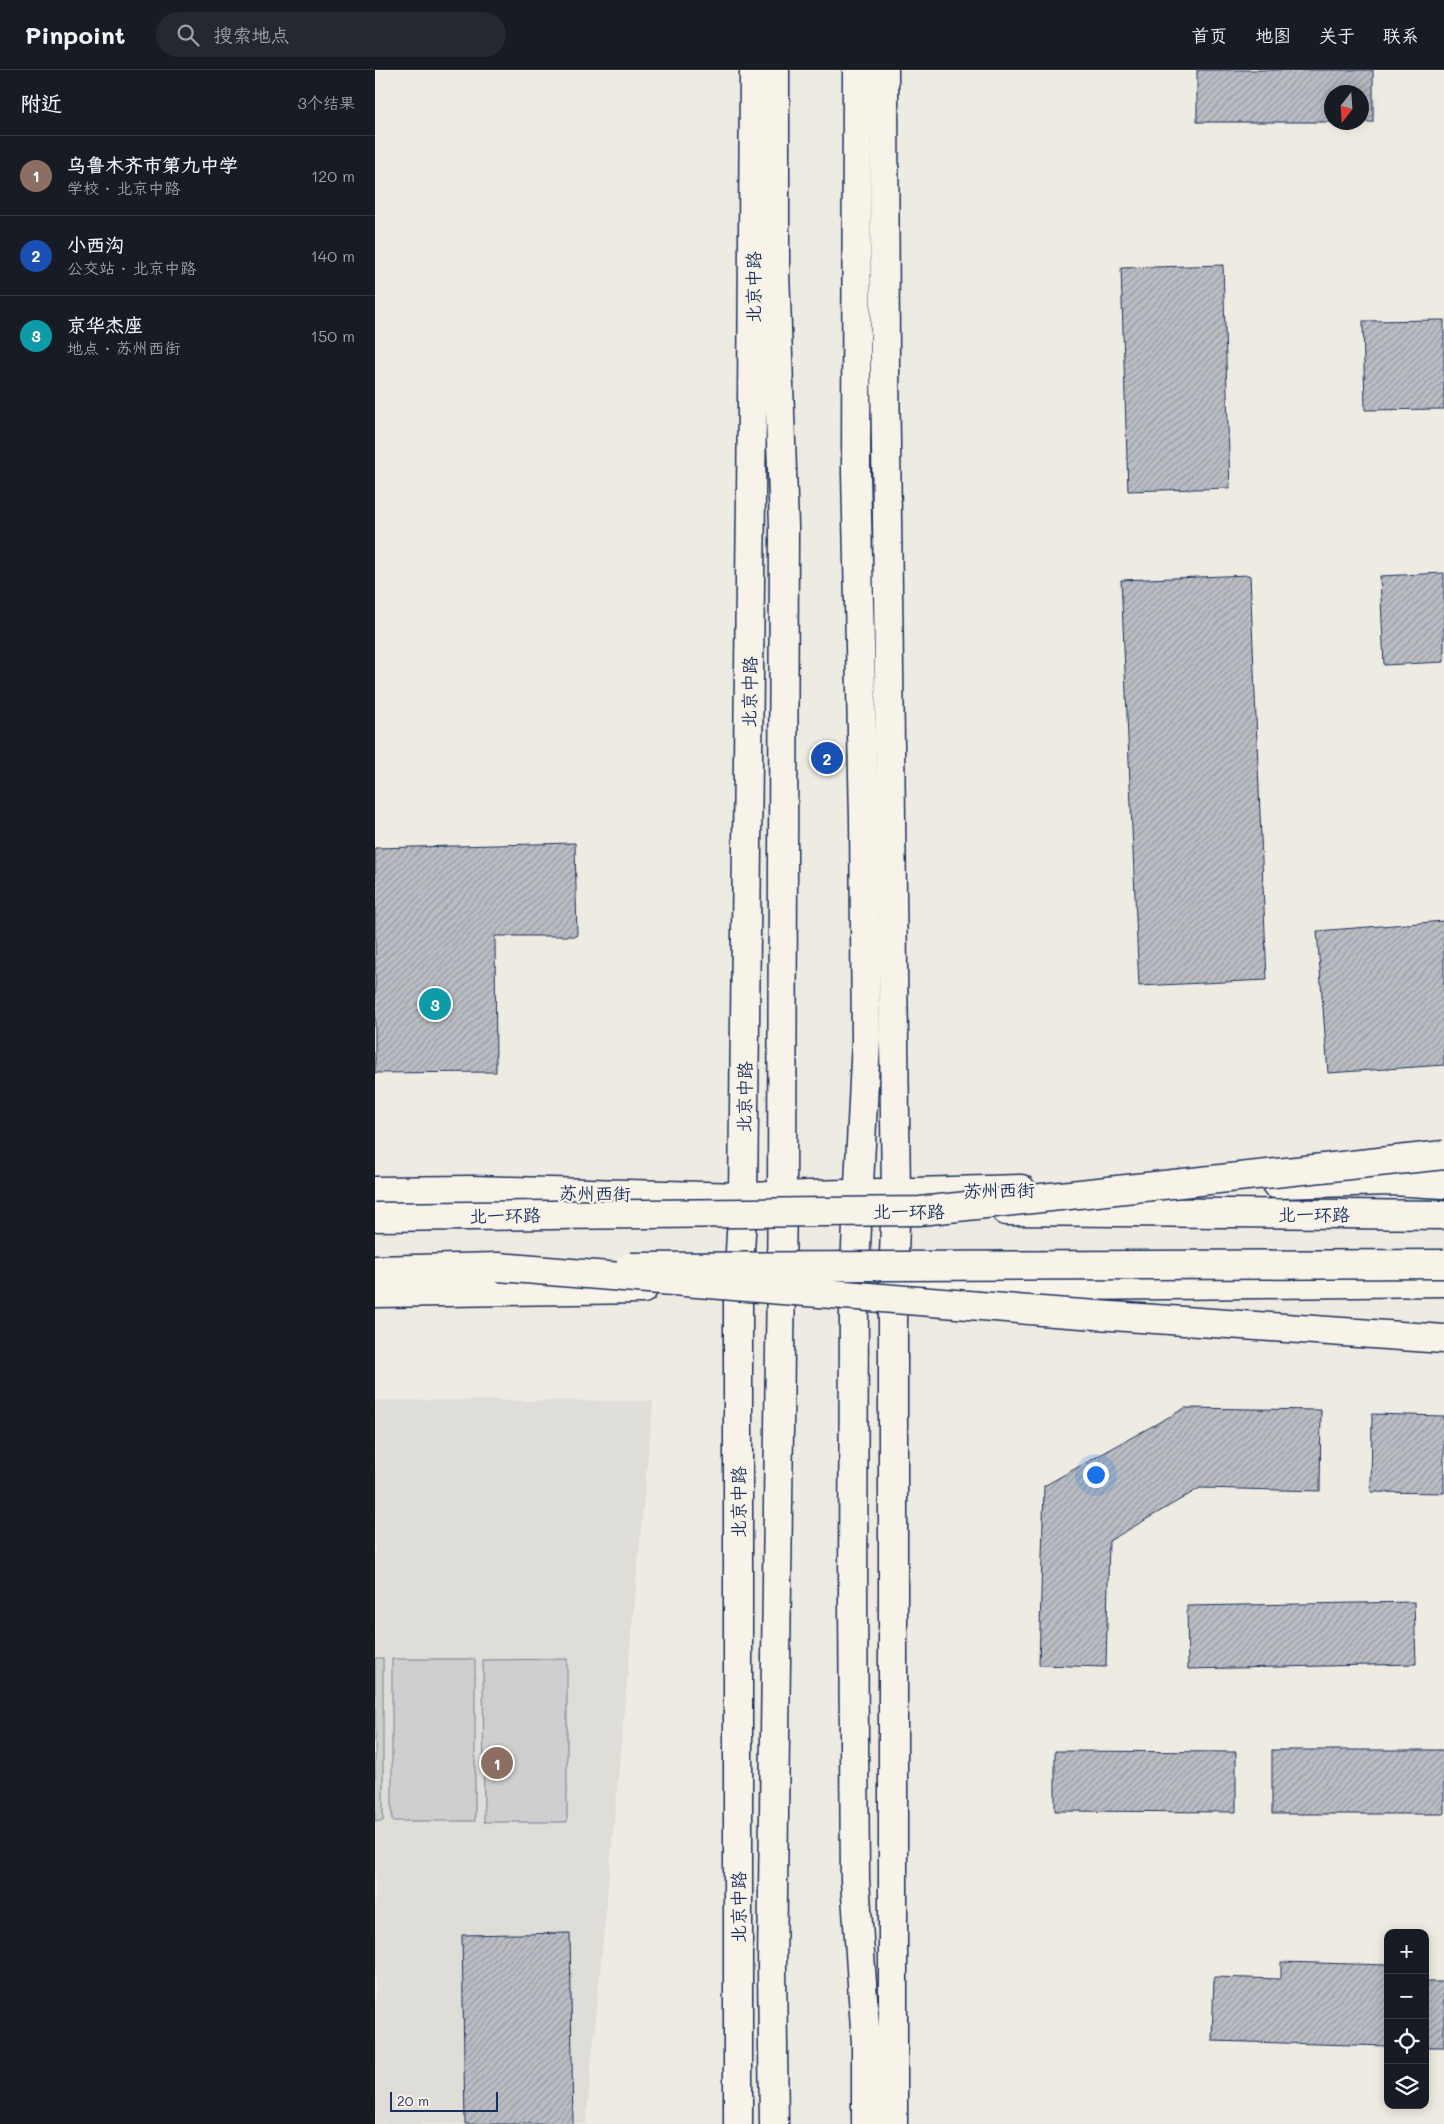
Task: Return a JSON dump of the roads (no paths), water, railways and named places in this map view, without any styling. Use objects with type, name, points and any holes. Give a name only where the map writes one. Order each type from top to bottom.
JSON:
[{"type":"main road","name":"北京中路","points":[[738,2124],[737,1288],[743,1197],[752,407],[753,70]]},
{"type":"main road","points":[[774,2124],[772,1968],[782,1196],[784,526],[775,270],[775,70]]},
{"type":"main road","points":[[857,70],[856,473],[864,818],[866,1030],[854,1288],[853,1601],[855,1880],[866,2043],[866,2124]]},
{"type":"main road","points":[[884,70],[885,370],[896,1192],[893,1288],[893,2124]]},
{"type":"main road","points":[[920,1211],[1444,1154]]},
{"type":"main road","points":[[1391,1181],[1444,1177]]},
{"type":"main road","name":"苏州西街","points":[[375,1191],[481,1190],[743,1197],[1391,1181],[1444,1184]]},
{"type":"main road","name":"北一环路","points":[[375,1217],[920,1211],[1444,1214]]},
{"type":"main road","points":[[375,1270],[498,1267],[1444,1264]]},
{"type":"main road","points":[[498,1267],[1054,1312],[1444,1339]]},
{"type":"main road","points":[[375,1293],[1444,1282]]},
{"type":"main road","points":[[1271,1285],[1444,1293]]},
{"type":"place","name":"小西沟","points":[[827,758]]},
{"type":"place","name":"京华杰座","points":[[435,1004]]},
{"type":"place","name":"乌鲁木齐市第九中学","points":[[497,1763]]}]
